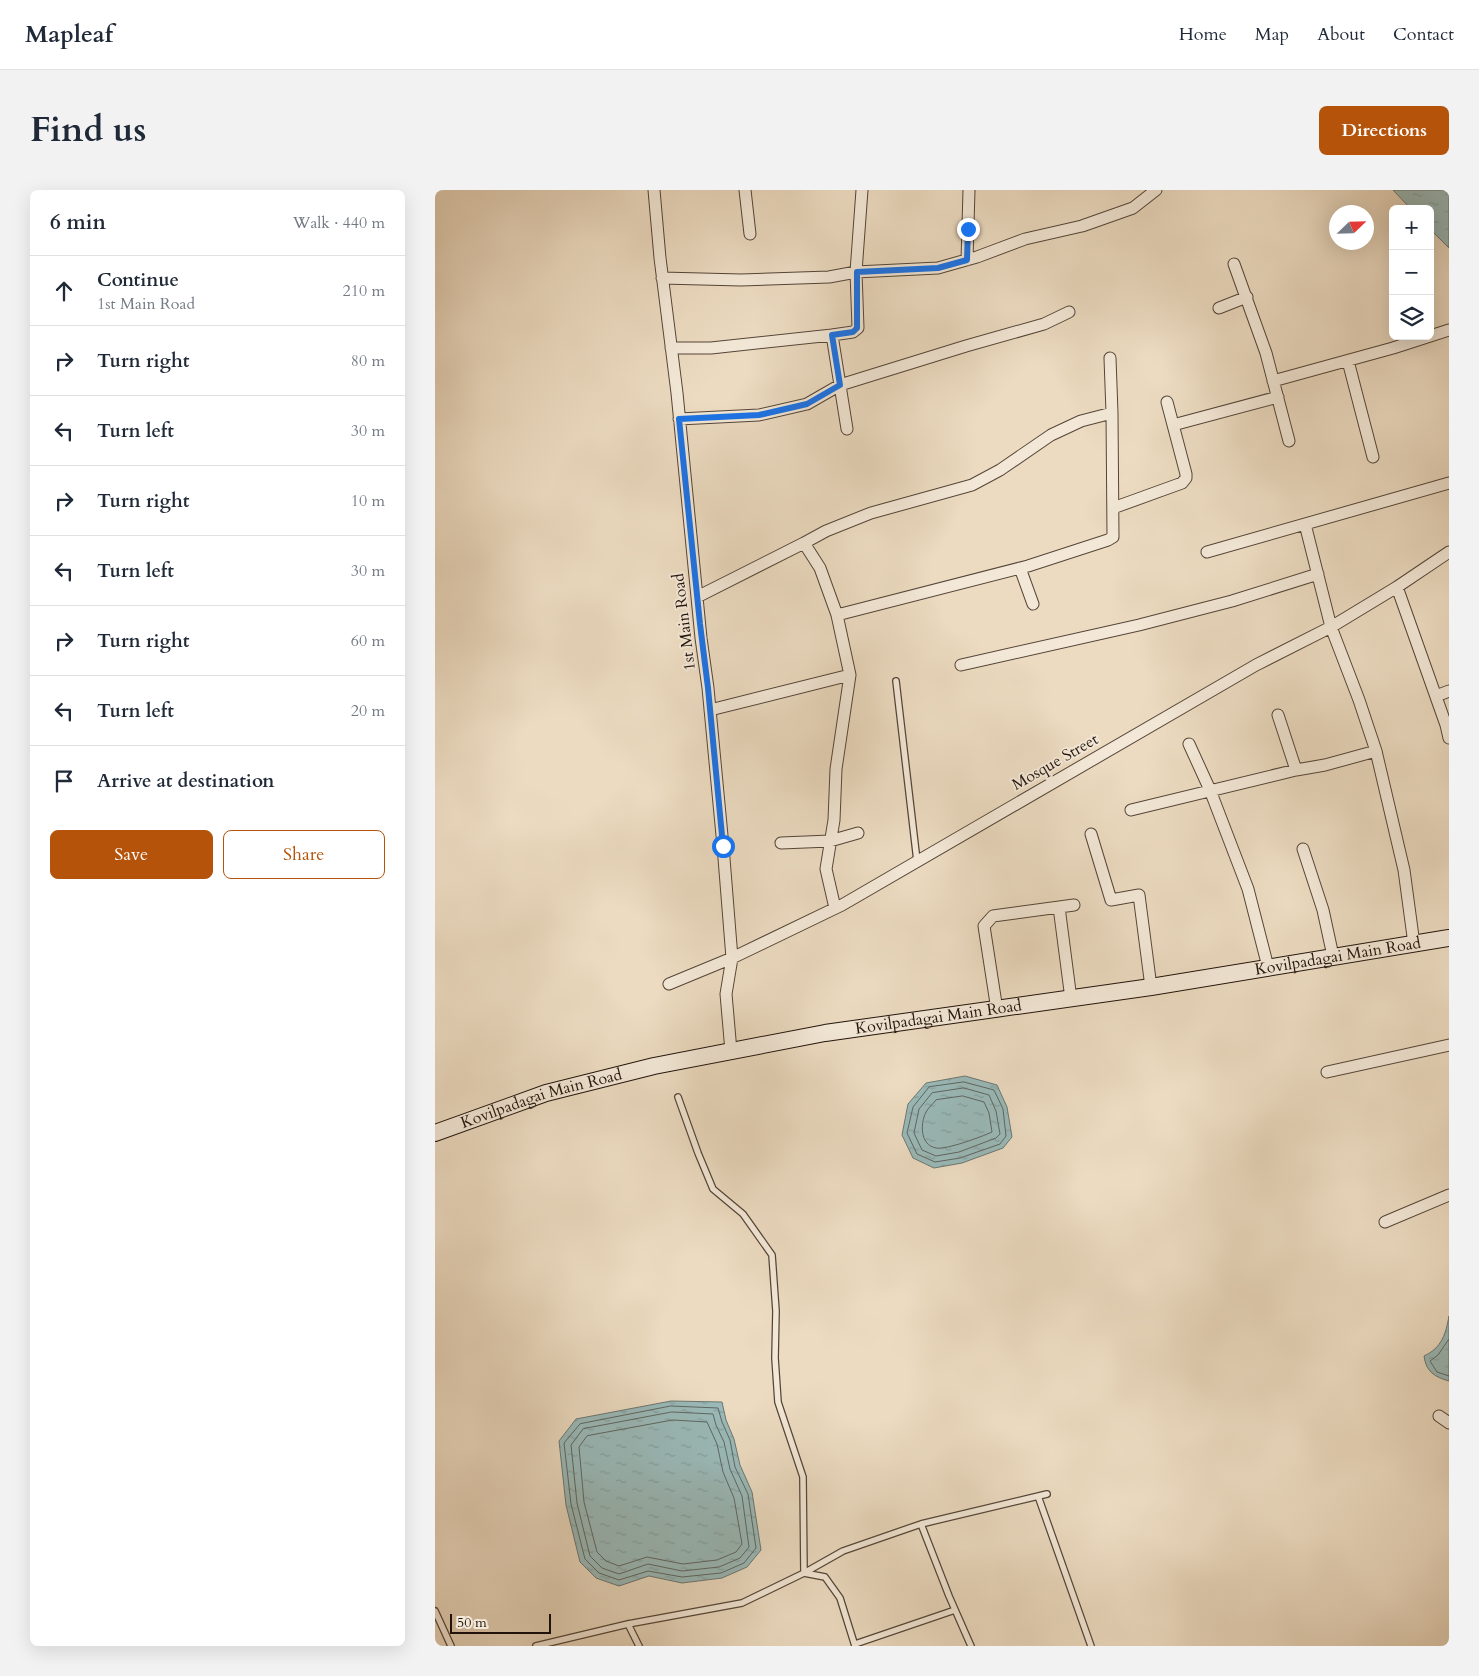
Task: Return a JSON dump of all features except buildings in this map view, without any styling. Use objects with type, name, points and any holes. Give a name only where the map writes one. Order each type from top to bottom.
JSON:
[{"type":"main road","name":"Kovilpadagai Main Road","points":[[435,1133],[546,1093],[654,1066],[731,1051],[825,1033],[1151,987],[1449,938]]},
{"type":"street","name":"1st Main Road","points":[[653,190],[710,710],[732,958],[726,994],[731,1051]]},
{"type":"street","points":[[745,190],[750,234]]},
{"type":"street","points":[[671,348],[711,348],[853,332],[857,328],[857,272],[862,190]]},
{"type":"street","points":[[967,260],[969,190]]},
{"type":"street","points":[[662,278],[741,280],[829,277],[857,272],[938,268],[967,260],[1025,239],[1082,226],[1133,208],[1156,190]]},
{"type":"street","points":[[1234,264],[1266,353],[1289,441]]},
{"type":"street","points":[[1219,308],[1247,298]]},
{"type":"street","points":[[679,419],[759,415],[807,404],[840,385],[1043,324],[1069,312]]},
{"type":"street","points":[[1273,381],[1348,361],[1449,330]]},
{"type":"street","points":[[832,335],[847,429]]},
{"type":"street","points":[[837,615],[1020,568],[1109,540],[1113,537],[1110,358]]},
{"type":"street","points":[[1348,361],[1373,457]]},
{"type":"street","points":[[1173,425],[1278,397]]},
{"type":"street","points":[[1113,508],[1185,481],[1186,474],[1167,402]]},
{"type":"street","points":[[697,597],[825,531],[871,513],[972,485],[1000,470],[1051,435],[1081,422],[1112,413]]},
{"type":"street","points":[[1207,552],[1449,483]]},
{"type":"street","points":[[1305,524],[1331,627],[1376,751],[1404,870],[1414,944]]},
{"type":"street","points":[[804,543],[819,568],[837,615],[850,675],[836,769],[831,841],[826,868],[835,908]]},
{"type":"street","name":"Mosque Street","points":[[669,984],[732,958],[835,908],[1256,665],[1331,627],[1397,587],[1449,552]]},
{"type":"street","points":[[1020,568],[1033,604]]},
{"type":"street","points":[[961,666],[1148,623],[1232,601],[1318,574]]},
{"type":"street","points":[[1397,587],[1449,738]]},
{"type":"street","points":[[710,710],[850,675]]},
{"type":"street","points":[[1436,696],[1449,691]]},
{"type":"street","points":[[1278,716],[1296,770]]},
{"type":"street","points":[[1189,744],[1210,790],[1248,889],[1268,967]]},
{"type":"street","points":[[1131,810],[1296,770],[1325,765],[1376,751]]},
{"type":"street","points":[[781,843],[831,841],[858,834]]},
{"type":"street","points":[[1091,834],[1111,900],[1139,895],[1151,987]]},
{"type":"street","points":[[1303,849],[1323,910],[1333,956]]},
{"type":"street","points":[[997,1010],[984,926],[988,919],[993,916],[1074,904]]},
{"type":"street","points":[[1059,907],[1071,999]]},
{"type":"street","points":[[1327,1072],[1449,1045]]},
{"type":"street","points":[[1385,1222],[1449,1194]]},
{"type":"street","points":[[1439,1416],[1449,1423]]},
{"type":"lane","points":[[896,681],[917,861]]},
{"type":"lane","points":[[677,1097],[713,1190],[743,1214],[772,1255],[776,1310],[775,1358],[778,1402],[803,1477],[804,1573]]},
{"type":"lane","points":[[536,1646],[628,1624],[742,1603],[804,1573],[843,1551],[921,1524],[1047,1494]]},
{"type":"lane","points":[[1038,1496],[1091,1646]]},
{"type":"lane","points":[[921,1524],[971,1646]]},
{"type":"lane","points":[[804,1573],[825,1577],[839,1598],[855,1645],[955,1610]]},
{"type":"lane","points":[[435,1611],[451,1646]]},
{"type":"lane","points":[[628,1624],[639,1646]]},
{"type":"water","points":[[1393,190],[1449,190],[1449,248],[1434,233],[1434,205],[1407,205]]},
{"type":"water","points":[[965,1076],[997,1085],[1007,1107],[1012,1137],[1003,1148],[962,1163],[934,1168],[913,1158],[902,1135],[908,1104],[926,1083]]},
{"type":"water","points":[[1449,1316],[1449,1381],[1439,1378],[1429,1370],[1424,1356],[1439,1344]]},
{"type":"water","points":[[671,1401],[722,1402],[740,1465],[752,1492],[761,1550],[747,1567],[722,1578],[682,1583],[649,1576],[619,1586],[596,1578],[580,1562],[566,1505],[559,1441],[576,1419]]},
{"type":"route","points":[[723,846],[679,419],[759,415],[807,404],[840,385],[832,335],[856,331],[858,324],[857,272],[938,268],[967,260],[968,229]]}]
